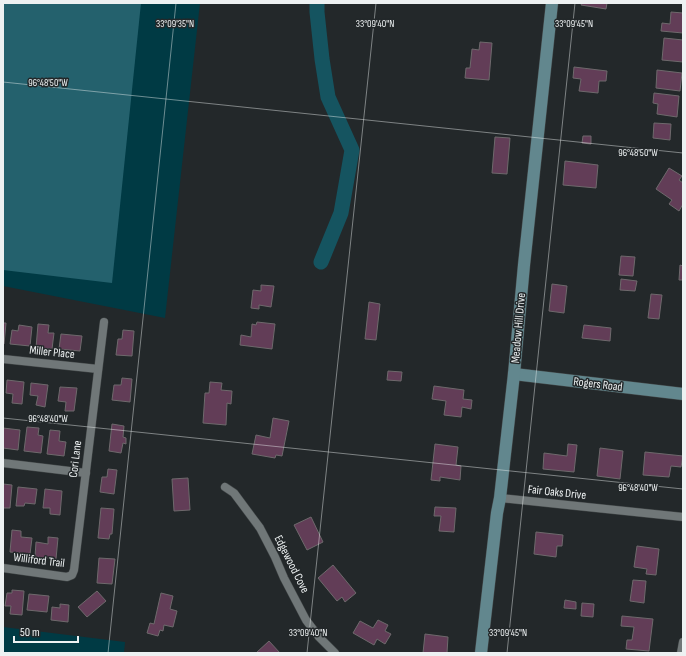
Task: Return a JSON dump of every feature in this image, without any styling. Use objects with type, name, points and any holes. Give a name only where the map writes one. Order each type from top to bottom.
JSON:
[{"type":"street","name":"Meadow Hill Drive","points":[[480,653],[514,374],[552,3]]},
{"type":"street","name":"Cori Lane","points":[[72,575],[74,570],[104,322]]},
{"type":"street","name":"Miller Place","points":[[3,360],[98,369]]},
{"type":"street","name":"Rogers Road","points":[[514,374],[683,394]]},
{"type":"street","points":[[3,463],[86,473]]},
{"type":"street","name":"Edgewood Cove","points":[[225,487],[234,493],[260,528],[306,620],[319,637],[335,653]]},
{"type":"street","name":"Fair Oaks Drive","points":[[500,498],[683,517]]},
{"type":"street","name":"Williford Trail","points":[[3,568],[67,577],[72,575]]},
{"type":"street","points":[[682,653],[683,642]]},
{"type":"shaded area","points":[[3,3],[200,3],[165,318],[3,286]]},
{"type":"shaded area","points":[[3,3],[141,3],[112,283],[3,270]]},
{"type":"shaded area","points":[[3,627],[125,642],[124,653],[3,653]]},
{"type":"building","points":[[582,3],[607,3],[606,9],[581,5]]},
{"type":"building","points":[[671,12],[683,13],[683,33],[661,31],[662,23],[670,24]]},
{"type":"building","points":[[664,38],[683,40],[683,62],[662,60]]},
{"type":"building","points":[[480,42],[492,43],[489,80],[465,78],[466,68],[470,68],[472,49],[479,50]]},
{"type":"building","points":[[574,67],[607,71],[606,81],[599,81],[598,93],[579,91],[581,79],[573,78]]},
{"type":"building","points":[[657,70],[682,73],[680,91],[656,88]]},
{"type":"building","points":[[654,93],[679,96],[677,117],[657,114],[658,104],[653,103]]},
{"type":"building","points":[[654,123],[671,124],[670,140],[653,138]]},
{"type":"building","points":[[583,136],[591,136],[591,144],[582,143]]},
{"type":"building","points":[[495,137],[510,138],[507,174],[492,173]]},
{"type":"building","points":[[565,161],[598,165],[596,188],[563,185]]},
{"type":"building","points":[[669,168],[682,176],[679,180],[683,183],[683,204],[679,211],[669,204],[672,200],[656,189]]},
{"type":"building","points":[[621,256],[635,257],[633,276],[619,275]]},
{"type":"building","points":[[680,265],[683,266],[683,280],[679,280]]},
{"type":"building","points":[[621,279],[637,281],[635,291],[620,290]]},
{"type":"building","points":[[552,284],[567,286],[564,313],[549,311]]},
{"type":"building","points":[[261,285],[274,286],[271,307],[259,305],[259,309],[251,308],[253,290],[261,291]]},
{"type":"building","points":[[651,294],[662,295],[659,319],[648,318]]},
{"type":"building","points":[[369,302],[380,304],[376,340],[365,339]]},
{"type":"building","points":[[257,322],[275,324],[272,349],[240,345],[241,335],[251,337],[252,324],[256,325]]},
{"type":"building","points":[[3,323],[6,323],[4,344],[3,344]]},
{"type":"building","points":[[38,324],[49,325],[48,333],[54,333],[52,349],[36,348]]},
{"type":"building","points":[[19,325],[32,327],[30,346],[10,344],[12,330],[18,331]]},
{"type":"building","points":[[584,325],[611,328],[610,341],[582,338]]},
{"type":"building","points":[[123,330],[134,331],[132,356],[116,355],[118,339],[122,339]]},
{"type":"building","points":[[61,334],[82,336],[80,351],[59,349]]},
{"type":"building","points":[[388,371],[402,372],[401,381],[387,380]]},
{"type":"building","points":[[122,378],[132,379],[130,402],[112,400],[114,385],[121,385]]},
{"type":"building","points":[[7,380],[24,382],[22,404],[12,403],[13,394],[6,393]]},
{"type":"building","points":[[210,382],[222,383],[221,390],[232,391],[231,404],[227,403],[226,425],[203,423],[205,393],[209,393]]},
{"type":"building","points":[[31,383],[48,385],[45,407],[36,405],[38,396],[30,395]]},
{"type":"building","points":[[434,386],[464,390],[463,399],[472,400],[471,409],[462,407],[461,417],[444,415],[446,401],[432,399]]},
{"type":"building","points":[[60,387],[77,388],[74,411],[65,411],[66,402],[58,401]]},
{"type":"building","points":[[273,418],[289,421],[282,456],[276,455],[275,458],[252,454],[256,435],[270,438]]},
{"type":"building","points":[[112,424],[124,426],[123,437],[126,438],[126,444],[123,443],[121,453],[109,451]]},
{"type":"building","points":[[27,427],[39,428],[38,435],[43,436],[41,453],[24,451]]},
{"type":"building","points":[[3,428],[20,430],[18,450],[3,448]]},
{"type":"building","points":[[50,430],[60,431],[59,441],[66,442],[64,456],[47,454]]},
{"type":"building","points":[[435,444],[458,447],[456,465],[461,466],[460,480],[440,477],[440,481],[431,480]]},
{"type":"building","points":[[568,444],[577,445],[574,472],[543,469],[544,453],[567,456]]},
{"type":"building","points":[[600,448],[623,451],[620,479],[597,476]]},
{"type":"building","points":[[645,452],[683,456],[681,467],[671,466],[669,477],[643,475]]},
{"type":"building","points":[[108,469],[117,470],[114,494],[100,492],[102,477],[107,477]]},
{"type":"building","points":[[188,478],[190,510],[174,511],[172,479]]},
{"type":"building","points":[[3,484],[12,485],[10,508],[3,508]]},
{"type":"building","points":[[18,487],[37,489],[35,504],[25,503],[24,506],[16,506]]},
{"type":"building","points":[[45,489],[62,491],[60,515],[50,514],[50,508],[43,508]]},
{"type":"building","points":[[435,507],[456,508],[454,532],[439,531],[441,516],[434,516]]},
{"type":"building","points":[[101,508],[114,509],[112,534],[110,534],[109,539],[98,538]]},
{"type":"building","points":[[311,517],[323,542],[307,550],[294,525]]},
{"type":"building","points":[[12,530],[21,531],[21,537],[32,538],[30,554],[10,552]]},
{"type":"building","points":[[536,532],[563,535],[562,546],[557,546],[556,557],[534,554]]},
{"type":"building","points":[[48,537],[58,538],[56,559],[35,557],[36,542],[48,544]]},
{"type":"building","points":[[637,546],[659,549],[656,575],[646,574],[647,569],[634,567]]},
{"type":"building","points":[[99,558],[115,559],[112,584],[97,583]]},
{"type":"building","points":[[333,565],[356,593],[345,602],[342,597],[337,601],[318,578]]},
{"type":"building","points":[[633,580],[646,581],[644,603],[630,601]]},
{"type":"building","points":[[12,590],[24,591],[22,615],[10,614],[11,606],[5,606],[7,593],[12,593]]},
{"type":"building","points":[[97,591],[106,601],[87,617],[78,607]]},
{"type":"building","points":[[161,593],[173,596],[170,609],[177,611],[173,627],[164,625],[163,631],[160,630],[158,636],[147,633],[150,623],[154,624]]},
{"type":"building","points":[[29,594],[49,596],[47,612],[27,610]]},
{"type":"building","points":[[565,600],[576,602],[576,609],[564,608]]},
{"type":"building","points":[[582,603],[594,604],[593,617],[581,616]]},
{"type":"building","points":[[60,604],[69,605],[68,622],[51,620],[52,607],[60,608]]},
{"type":"building","points":[[622,616],[653,619],[649,651],[626,649],[627,640],[632,640],[634,627],[621,626]]},
{"type":"building","points":[[378,620],[388,625],[385,631],[391,634],[385,644],[377,639],[374,645],[353,633],[360,621],[373,628]]},
{"type":"building","points":[[425,634],[448,637],[447,653],[423,653]]},
{"type":"building","points":[[269,641],[280,653],[256,653]]},
{"type":"waterway","points":[[317,3],[322,59],[328,97],[352,150],[341,213],[321,262]]}]
